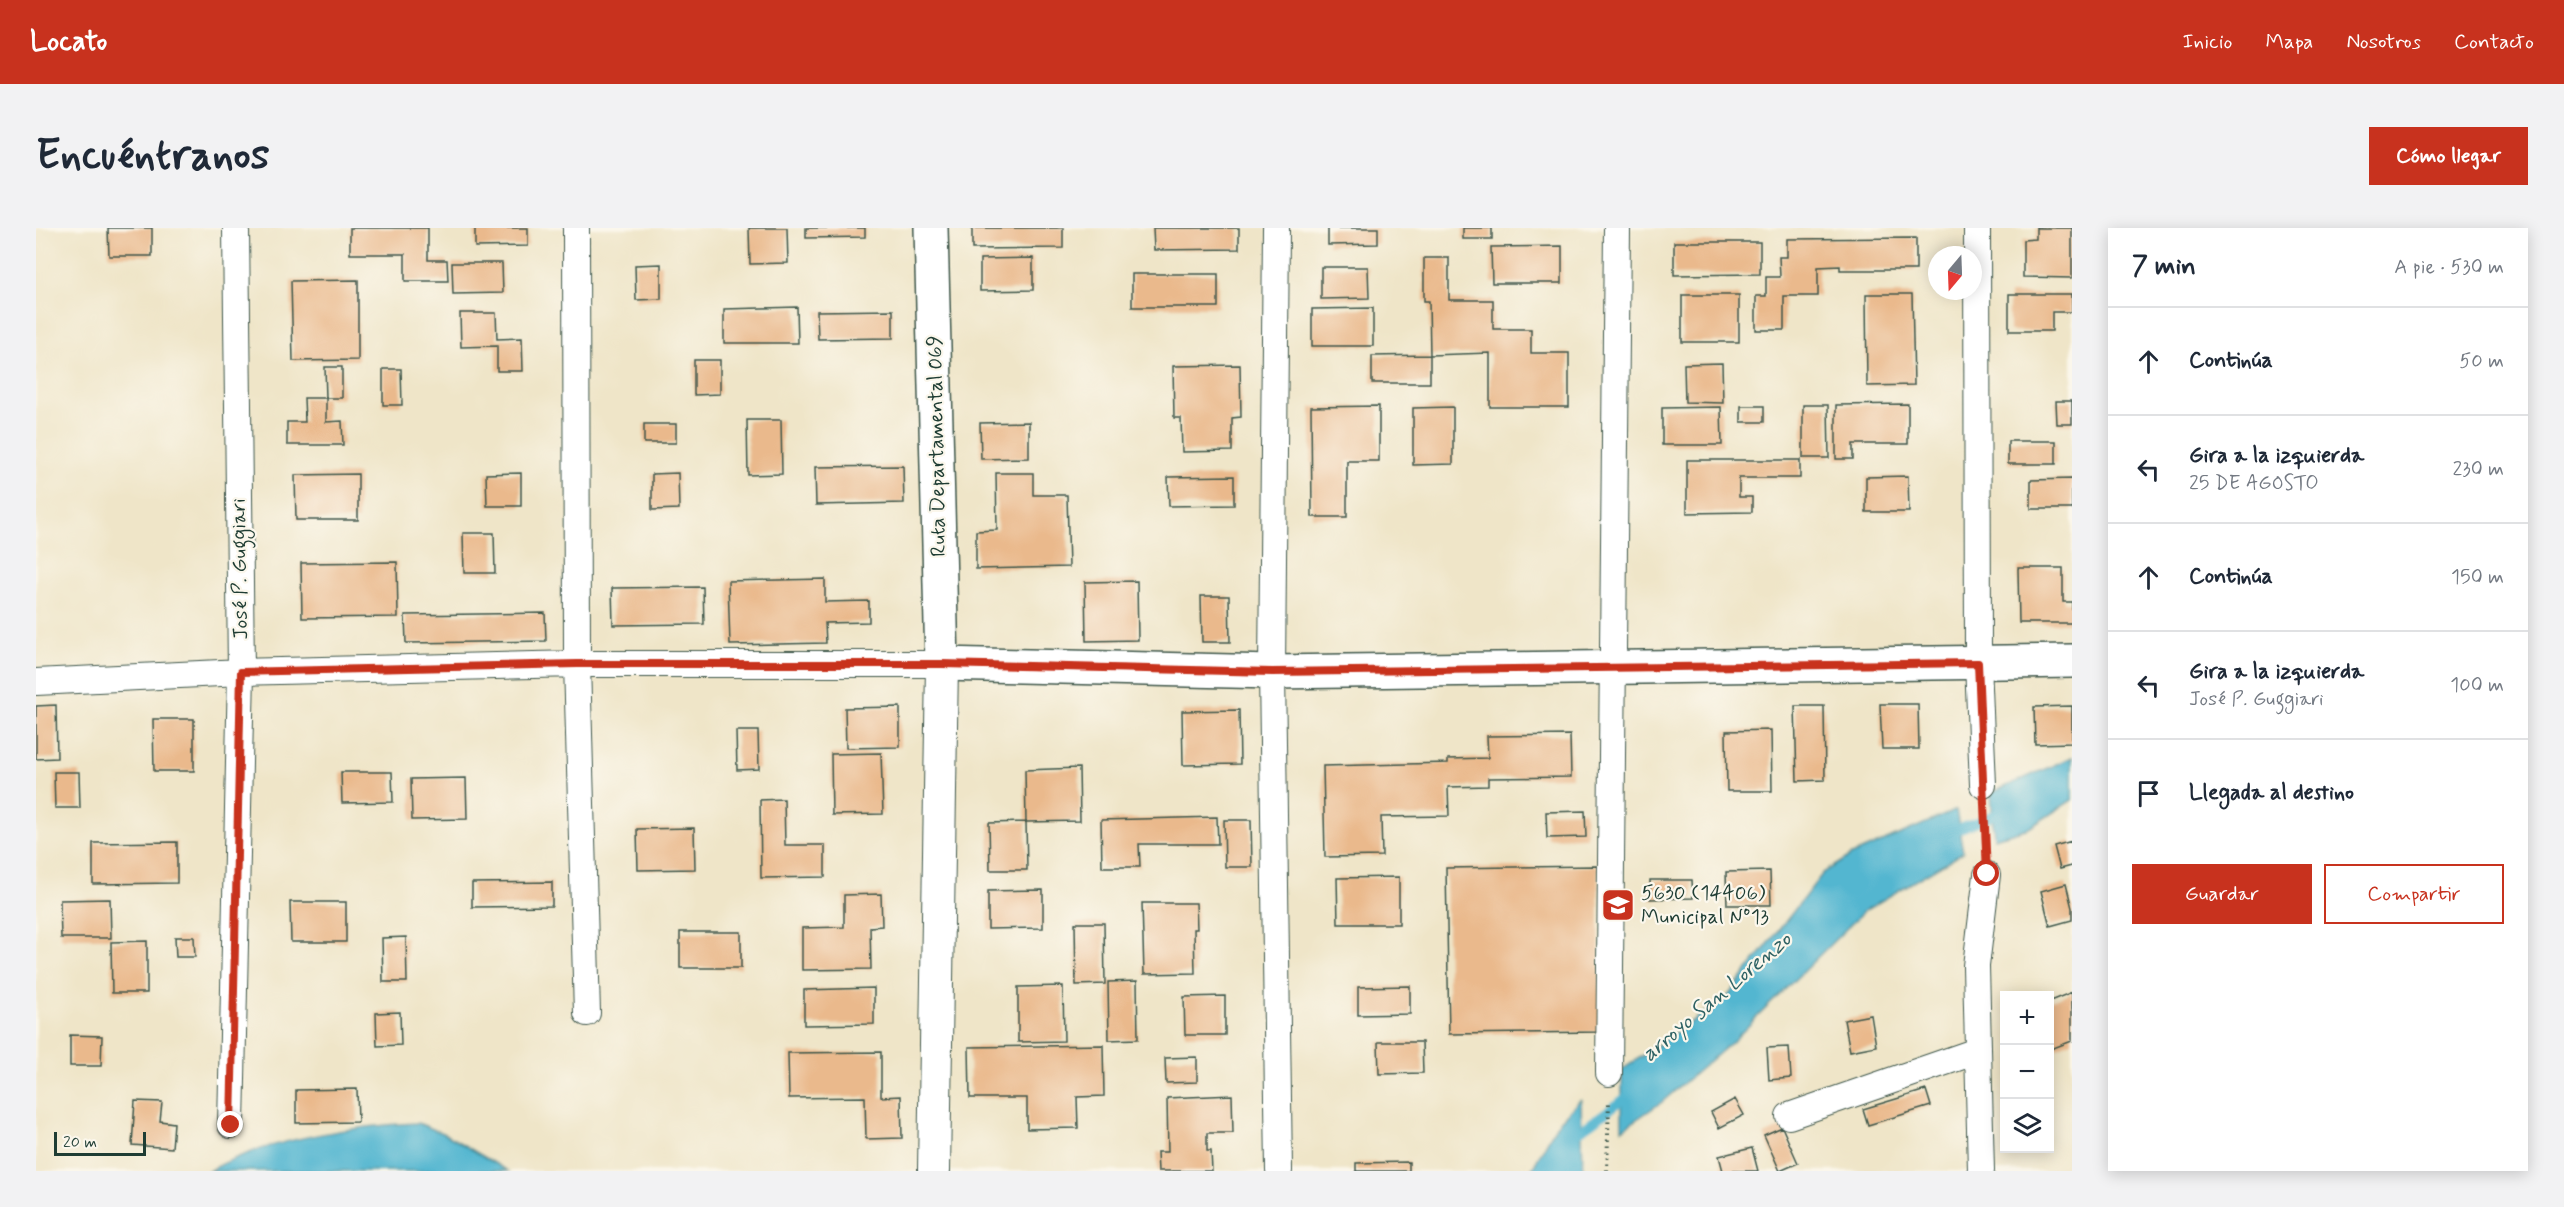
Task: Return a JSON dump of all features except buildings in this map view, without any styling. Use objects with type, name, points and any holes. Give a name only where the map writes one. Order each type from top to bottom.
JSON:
[{"type":"main road","name":"Ruta Departamental 069","points":[[931,228],[942,664]]},
{"type":"main road","points":[[942,664],[1272,672],[2072,662]]},
{"type":"street","name":"José P. Guggiari","points":[[231,1125],[241,672],[236,228]]},
{"type":"street","points":[[576,228],[577,664],[587,1013]]},
{"type":"street","points":[[1276,228],[1272,672],[1279,1171]]},
{"type":"street","points":[[1609,1073],[1615,668],[1617,228]]},
{"type":"street","points":[[1977,228],[1978,663],[1983,785]]},
{"type":"street","points":[[36,682],[241,672],[577,664],[942,664],[933,1171]]},
{"type":"street","points":[[1981,1171],[1976,966],[1987,874]]},
{"type":"street","points":[[1789,1116],[1977,1051]]},
{"type":"path","points":[[1983,785],[1987,874]]},
{"type":"path","points":[[1607,1171],[1609,1073]]},
{"type":"water","points":[[2072,757],[2072,800],[2029,828],[1994,838],[1991,793]]},
{"type":"water","points":[[1956,810],[1963,852],[1864,911],[1736,1038],[1662,1102],[1622,1129],[1622,1070],[1728,996],[1823,873],[1852,855]]},
{"type":"water","points":[[1581,1099],[1583,1171],[1531,1171],[1557,1124]]},
{"type":"water","points":[[418,1123],[447,1135],[508,1171],[209,1171],[256,1151],[311,1136],[367,1127]]},
{"type":"waterway","name":"arroyo San Lorenzo","points":[[1949,833],[2003,811]]},
{"type":"waterway","name":"arroyo San Lorenzo","points":[[1573,1136],[1632,1093]]},
{"type":"place","name":"5630 (14406) Municipal Nº13","points":[[1618,905]]},
{"type":"route","points":[[231,1125],[241,672],[577,664],[942,664],[1272,672],[1978,663],[1987,874]]}]
